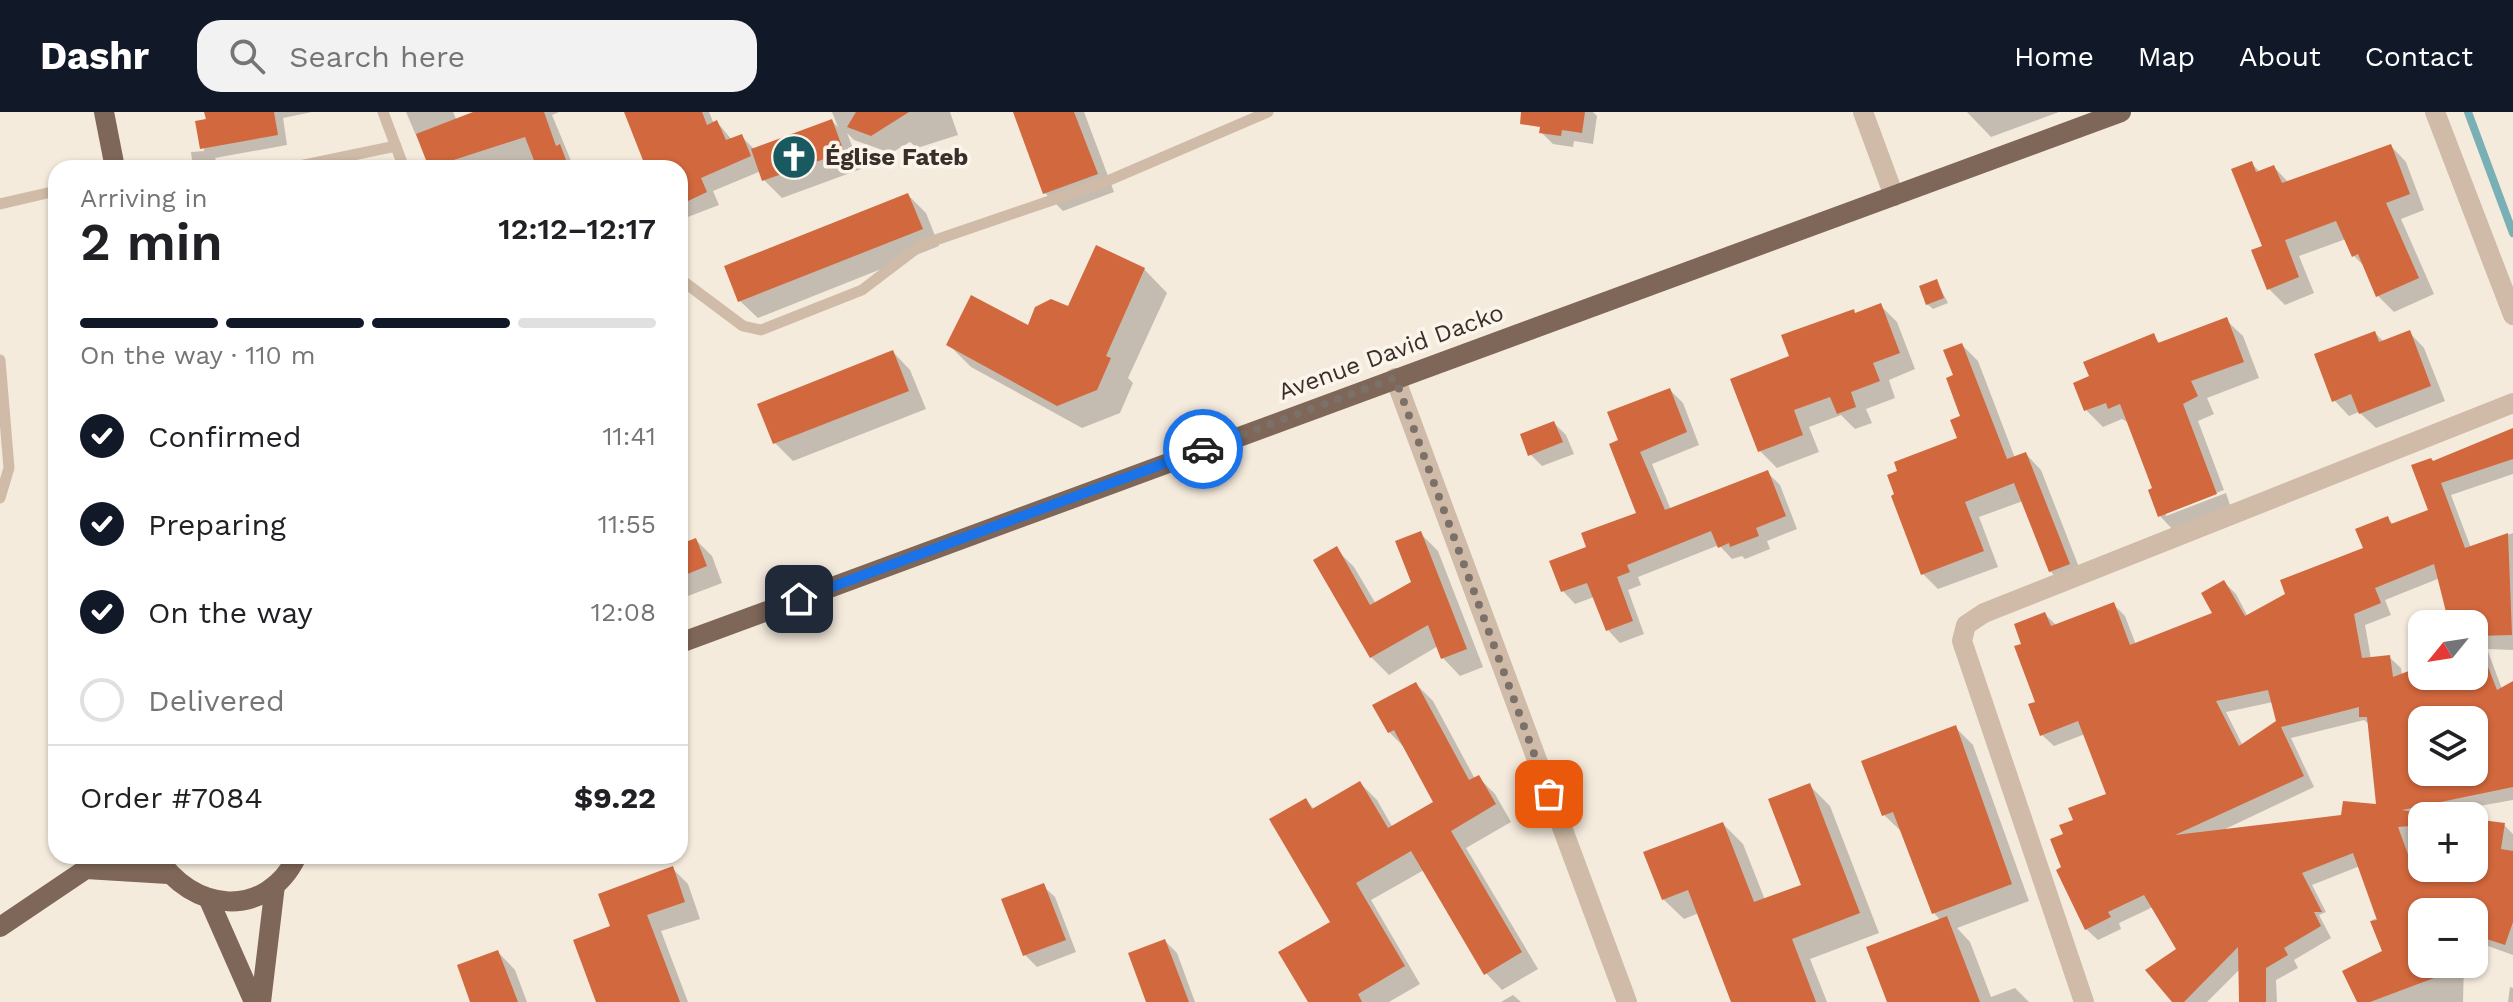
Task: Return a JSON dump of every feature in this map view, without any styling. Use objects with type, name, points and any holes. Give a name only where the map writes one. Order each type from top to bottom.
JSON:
[{"type":"main road","points":[[104,112],[113,160]]},
{"type":"main road","name":"Avenue David Dacko","points":[[688,640],[2121,112]]},
{"type":"main road","points":[[0,927],[90,864]]},
{"type":"main road","points":[[126,864],[162,865],[185,889],[209,900],[245,900],[275,885],[291,864]]},
{"type":"main road","points":[[261,1002],[275,885]]},
{"type":"main road","points":[[209,900],[254,1002]]},
{"type":"street","points":[[1863,112],[1894,196]]},
{"type":"street","points":[[2435,112],[2513,315]]},
{"type":"street","points":[[1395,378],[1627,1002]]},
{"type":"street","points":[[2084,1002],[1962,641],[1966,625],[1984,613],[2513,403]]},
{"type":"lane","points":[[383,112],[401,160]]},
{"type":"lane","points":[[688,285],[743,326],[761,330],[862,290],[921,245],[1105,182],[1268,112]]},
{"type":"lane","points":[[329,160],[396,146]]},
{"type":"lane","points":[[0,204],[48,193]]},
{"type":"lane","points":[[0,360],[9,468],[0,498]]},
{"type":"building","points":[[204,112],[274,112],[278,135],[200,149],[195,121],[206,119]]},
{"type":"building","points":[[473,112],[544,112],[556,146],[560,144],[566,160],[534,160],[525,137],[454,160],[426,160],[416,134]]},
{"type":"building","points":[[624,112],[702,112],[707,125],[717,120],[726,140],[742,134],[751,156],[701,178],[707,192],[688,201],[688,160],[643,160]]},
{"type":"building","points":[[856,112],[909,112],[871,136],[847,127]]},
{"type":"building","points":[[1013,112],[1074,112],[1098,174],[1043,194]]},
{"type":"building","points":[[1521,112],[1585,112],[1582,133],[1562,130],[1561,136],[1539,133],[1540,127],[1520,124]]},
{"type":"building","points":[[832,119],[844,152],[762,181],[751,149]]},
{"type":"building","points":[[2391,144],[2410,194],[2386,203],[2419,278],[2376,297],[2358,254],[2352,257],[2336,221],[2285,240],[2299,277],[2267,290],[2251,250],[2262,246],[2231,169],[2252,161],[2256,172],[2274,165],[2282,183]]},
{"type":"building","points":[[908,193],[923,229],[738,302],[724,266]]},
{"type":"building","points":[[1096,245],[1145,268],[1106,356],[1111,358],[1097,390],[1057,406],[946,345],[971,295],[1028,325],[1035,307],[1051,299],[1068,306]]},
{"type":"building","points":[[1937,279],[1944,298],[1926,305],[1919,286]]},
{"type":"building","points":[[1881,303],[1900,353],[1873,363],[1880,381],[1851,392],[1856,407],[1837,414],[1830,397],[1794,410],[1803,435],[1758,452],[1730,379],[1789,356],[1781,335],[1854,309],[1855,313]]},
{"type":"building","points":[[2227,317],[2244,362],[2191,381],[2198,396],[2183,404],[2217,494],[2158,517],[2148,490],[2152,488],[2120,404],[2108,409],[2106,403],[2084,411],[2073,383],[2089,376],[2083,362],[2154,333],[2158,343]]},
{"type":"building","points":[[2410,330],[2431,386],[2359,414],[2351,394],[2332,402],[2314,354],[2375,331],[2379,342]]},
{"type":"building","points":[[1962,343],[2007,459],[2026,452],[2070,564],[2049,572],[2014,483],[1965,502],[1984,551],[1921,575],[1891,496],[1894,494],[1887,475],[1897,471],[1894,462],[1957,438],[1950,420],[1960,416],[1946,378],[1953,375],[1943,350]]},
{"type":"building","points":[[893,350],[909,391],[773,444],[757,404]]},
{"type":"building","points":[[1670,388],[1687,432],[1640,452],[1665,510],[1768,470],[1786,516],[1756,528],[1759,536],[1730,547],[1729,543],[1718,548],[1711,531],[1627,565],[1630,572],[1617,577],[1633,621],[1606,631],[1587,583],[1561,592],[1549,561],[1586,547],[1581,533],[1636,513],[1609,444],[1618,440],[1607,412]]},
{"type":"building","points":[[1554,421],[1563,442],[1528,456],[1520,434]]},
{"type":"building","points":[[2513,428],[2513,459],[2441,483],[2465,548],[2508,533],[2512,635],[2488,636],[2488,610],[2446,610],[2434,564],[2375,588],[2381,603],[2354,614],[2362,658],[2390,655],[2393,677],[2408,671],[2408,690],[2488,690],[2488,667],[2497,690],[2513,681],[2513,787],[2441,802],[2408,802],[2408,809],[2402,810],[2408,811],[2408,826],[2398,827],[2408,854],[2408,882],[2488,882],[2488,821],[2505,823],[2501,849],[2513,851],[2513,922],[2505,945],[2488,940],[2488,898],[2408,898],[2408,978],[2434,978],[2370,1002],[2357,1002],[2342,971],[2382,951],[2370,921],[2377,920],[2353,853],[2302,873],[2322,912],[2314,912],[2321,926],[2284,948],[2288,955],[2266,968],[2266,1002],[2239,1002],[2238,947],[2184,1002],[2172,1002],[2145,970],[2176,949],[2144,895],[2108,912],[2111,917],[2085,930],[2056,870],[2061,867],[2050,839],[2063,834],[2059,825],[2073,820],[2068,808],[2106,794],[2078,721],[2040,736],[2028,704],[2035,702],[2014,646],[2021,644],[2014,624],[2045,612],[2051,626],[2114,602],[2130,645],[2212,613],[2201,593],[2224,580],[2245,616],[2285,594],[2280,580],[2363,548],[2355,529],[2388,516],[2391,524],[2428,510],[2411,465],[2431,458],[2433,461]],"holes":[[[2268,690],[2276,721],[2239,746],[2216,701]],[[2359,707],[2359,717],[2367,717],[2376,804],[2343,801],[2341,815],[2175,835],[2304,776],[2281,727]]]},
{"type":"building","points":[[1421,531],[1467,649],[1441,659],[1428,625],[1370,658],[1313,560],[1337,546],[1370,605],[1411,582],[1395,541]]},
{"type":"building","points":[[696,538],[707,566],[688,574],[688,541]]},
{"type":"building","points":[[1416,682],[1469,780],[1479,775],[1496,804],[1451,831],[1522,952],[1484,975],[1411,851],[1356,883],[1405,966],[1358,994],[1362,1002],[1308,1002],[1278,952],[1330,922],[1269,819],[1306,798],[1312,809],[1360,781],[1388,828],[1433,802],[1394,730],[1388,733],[1372,705]]},
{"type":"building","points":[[1956,725],[2012,884],[1932,914],[1893,812],[1882,816],[1861,761]]},
{"type":"building","points":[[1810,783],[1860,913],[1792,939],[1816,1002],[1731,1002],[1688,890],[1662,900],[1643,852],[1723,822],[1754,902],[1801,885],[1768,799]]},
{"type":"building","points":[[673,866],[685,902],[647,915],[680,1002],[596,1002],[573,940],[610,926],[598,894]]},
{"type":"building","points":[[1044,883],[1066,940],[1023,956],[1001,899]]},
{"type":"building","points":[[1947,916],[1980,1002],[1887,1002],[1866,947]]},
{"type":"building","points":[[1165,939],[1189,1002],[1146,1002],[1128,953]]},
{"type":"building","points":[[498,950],[518,1002],[470,1002],[457,965]]},
{"type":"waterway","points":[[2468,112],[2513,233]]},
{"type":"way so far","points":[[1203,449],[1395,378],[1549,794]]},
{"type":"place","name":"Église Fateb","points":[[794,157]]},
{"type":"route","points":[[799,599],[1203,449]]}]
